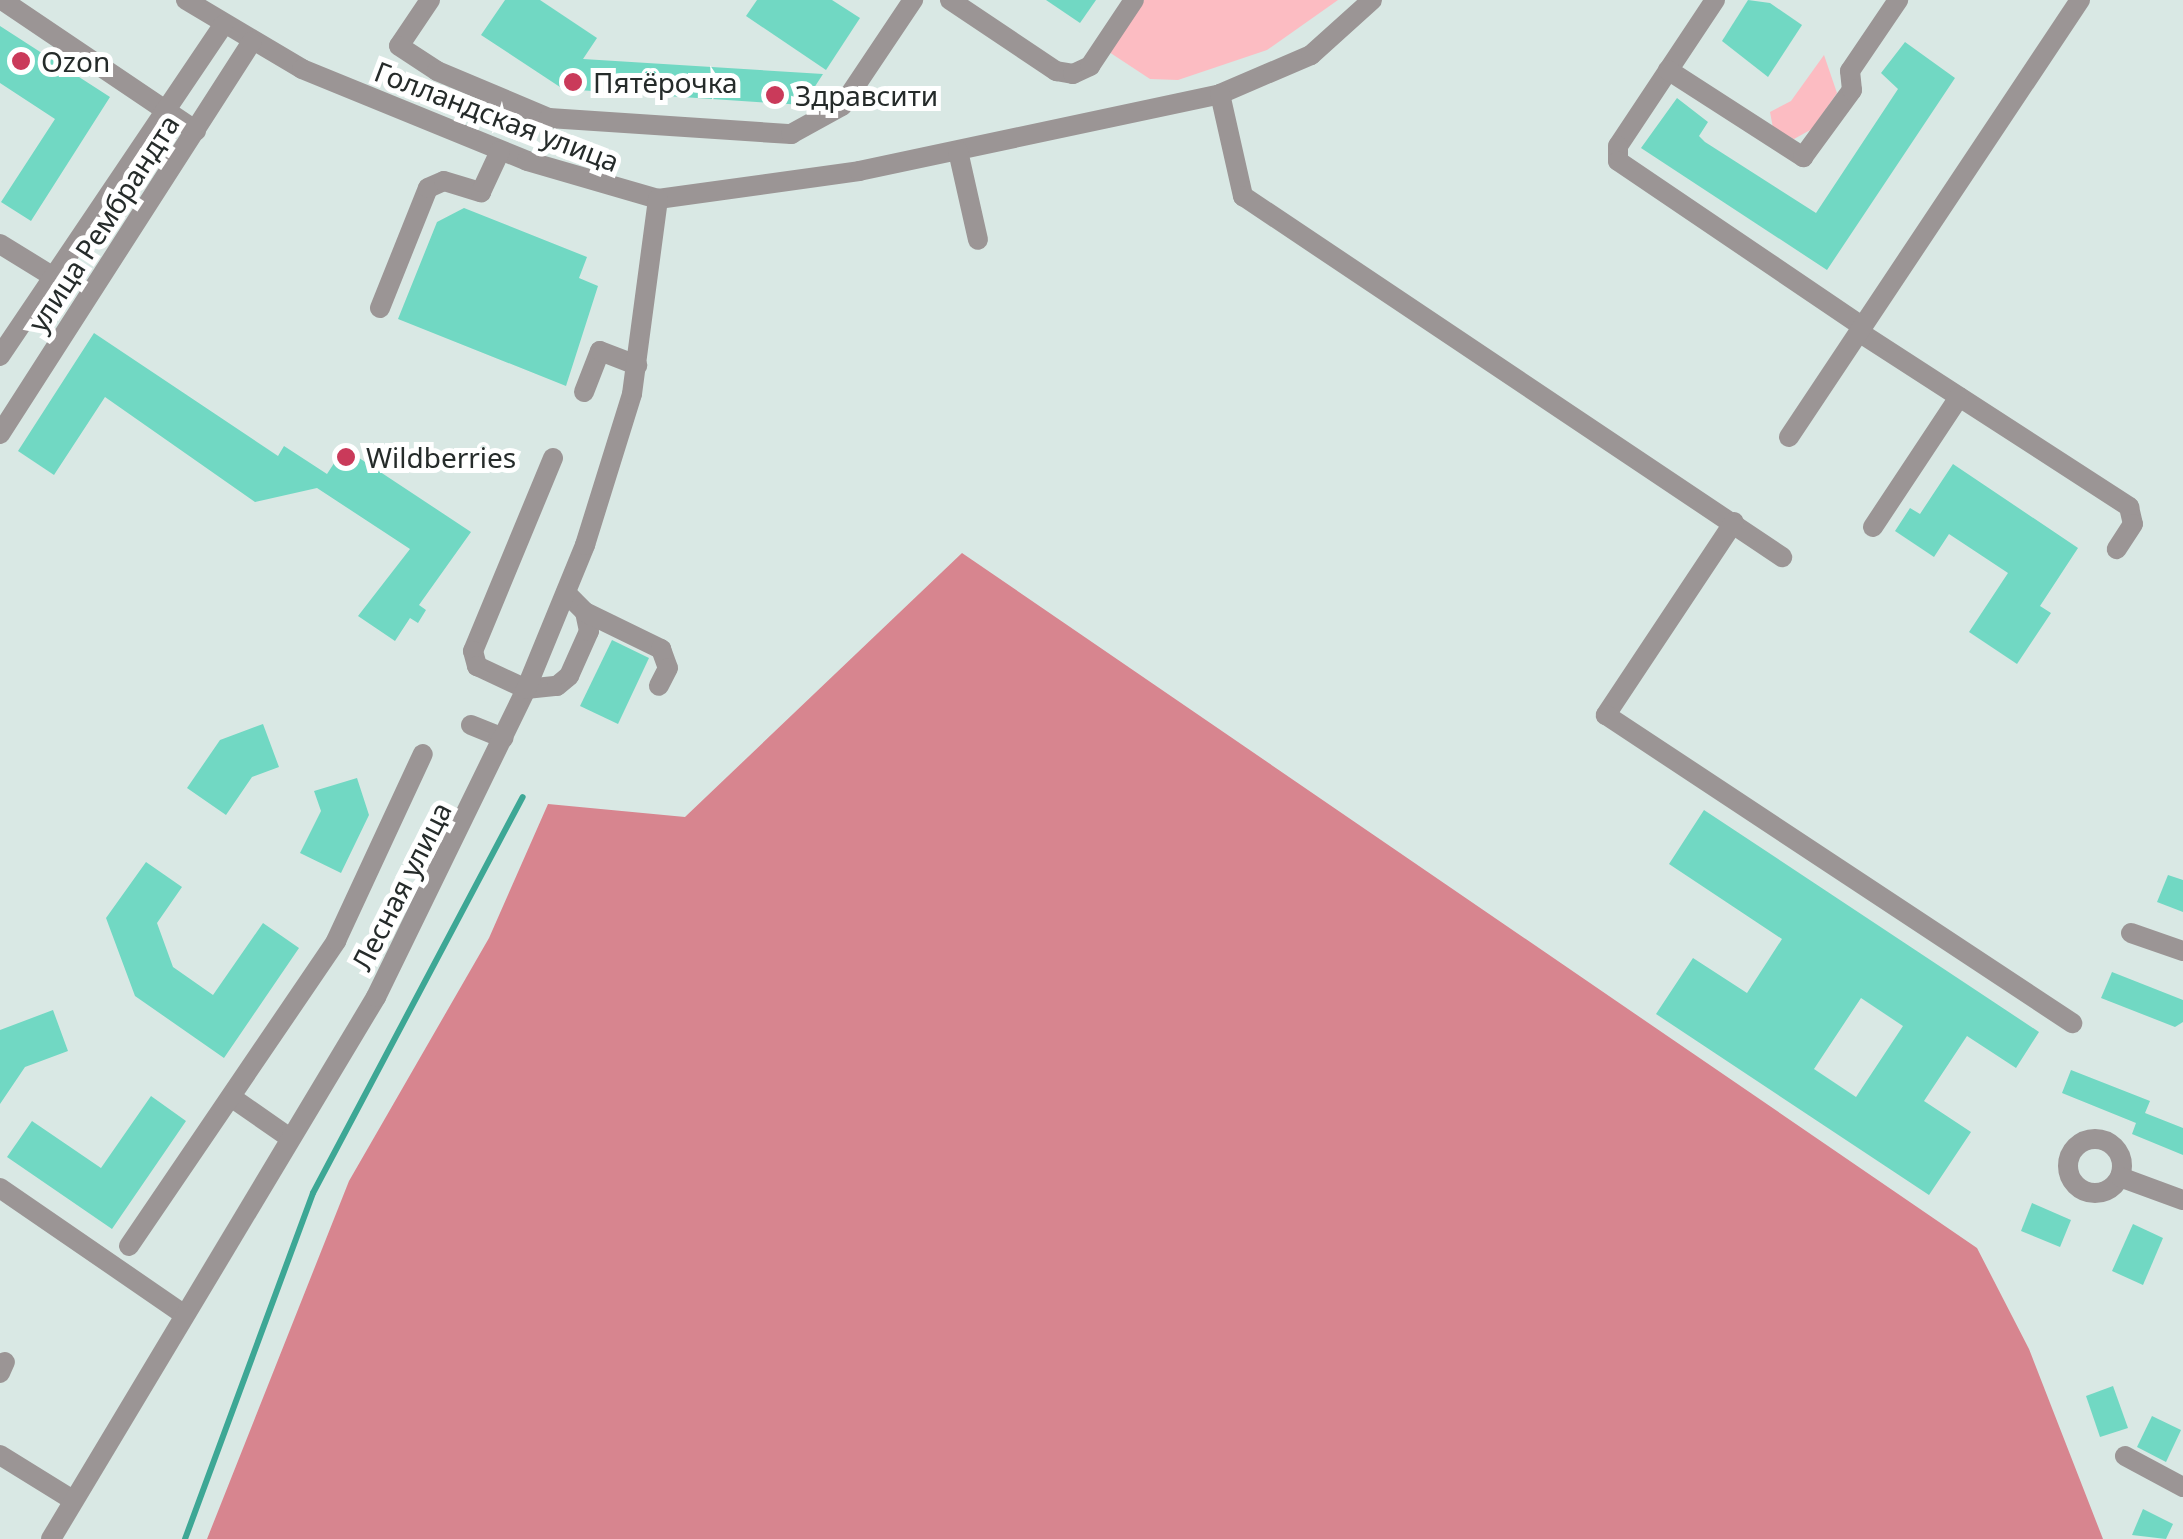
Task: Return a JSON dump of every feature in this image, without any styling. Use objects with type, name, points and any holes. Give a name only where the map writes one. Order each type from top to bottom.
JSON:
[{"type":"street","points":[[2,0],[196,131]]},
{"type":"street","name":"Голландская улица","points":[[186,0],[252,42],[500,150],[658,199],[958,150],[1220,94],[1311,54],[1372,0]]},
{"type":"street","points":[[430,0],[399,46],[437,71],[549,118],[791,134],[842,106],[913,0]]},
{"type":"street","points":[[950,0],[1064,74],[1090,66],[1134,0]]},
{"type":"street","points":[[1715,0],[1618,146],[1618,161],[1959,397],[2129,507],[2133,524],[2117,550]]},
{"type":"street","points":[[1668,70],[1802,157],[1852,90],[1850,71],[1898,0]]},
{"type":"street","points":[[1790,437],[2080,0]]},
{"type":"street","name":"улица Рембрандта","points":[[0,356],[224,24]]},
{"type":"street","name":"улица Рембрандта","points":[[0,434],[252,42]]},
{"type":"street","points":[[1220,94],[1243,196],[1782,557]]},
{"type":"street","points":[[380,308],[428,188],[444,181],[481,192],[500,150]]},
{"type":"street","points":[[958,150],[978,240]]},
{"type":"street","name":"Лесная улица","points":[[51,1539],[437,884],[526,688],[610,473],[637,365],[658,199]]},
{"type":"street","points":[[0,244],[52,276]]},
{"type":"street","points":[[584,392],[600,350],[637,365]]},
{"type":"street","points":[[1873,527],[1959,397]]},
{"type":"street","points":[[553,458],[472,652],[481,670],[526,688],[557,686],[569,676],[585,646],[585,612]]},
{"type":"street","points":[[1734,522],[1606,715],[2072,1023]]},
{"type":"street","points":[[566,593],[585,612],[662,649],[668,668],[659,686]]},
{"type":"street","points":[[471,724],[503,738]]},
{"type":"street","points":[[129,1246],[336,941],[423,754]]},
{"type":"street","points":[[2131,933],[2183,950]]},
{"type":"street","points":[[230,1098],[290,1138]]},
{"type":"street","points":[[2120,1177],[2183,1200]]},
{"type":"street","points":[[0,1188],[182,1313]]},
{"type":"street","points":[[0,1454],[73,1500]]},
{"type":"street","points":[[2125,1456],[2183,1487]]},
{"type":"shaded area","points":[[1144,0],[1338,0],[1267,50],[1178,80],[1150,79],[1109,52]]},
{"type":"shaded area","points":[[1824,55],[1837,93],[1812,129],[1794,139],[1773,128],[1770,112],[1791,101]]},
{"type":"shaded area","points":[[962,553],[1977,1248],[2029,1349],[2103,1539],[207,1539],[349,1181],[489,938],[548,804],[685,817]]},
{"type":"building","points":[[505,0],[540,0],[597,38],[583,59],[823,74],[803,105],[563,89],[481,35]]},
{"type":"building","points":[[757,0],[832,0],[860,18],[826,70],[746,16]]},
{"type":"building","points":[[1046,0],[1096,0],[1080,23]]},
{"type":"building","points":[[1748,0],[1770,3],[1802,25],[1768,77],[1722,41]]},
{"type":"building","points":[[0,26],[110,97],[31,221],[1,202],[55,119],[0,83]]},
{"type":"building","points":[[1905,42],[1955,78],[1827,270],[1641,148],[1677,98],[1708,122],[1699,136],[1705,142],[1816,213],[1898,89],[1881,73]]},
{"type":"building","points":[[464,208],[587,257],[579,278],[598,286],[566,386],[398,319],[437,222]]},
{"type":"building","points":[[94,333],[278,456],[284,446],[327,474],[344,448],[471,532],[419,605],[426,610],[418,623],[410,618],[395,641],[358,616],[410,549],[317,488],[255,502],[105,397],[54,475],[18,451]]},
{"type":"building","points":[[1953,464],[2078,548],[2040,606],[2051,613],[2017,664],[1969,632],[2008,573],[1949,534],[1934,557],[1895,531],[1910,508],[1920,514]]},
{"type":"building","points":[[612,640],[649,658],[618,724],[580,706]]},
{"type":"building","points":[[263,724],[279,767],[252,777],[226,815],[187,788],[220,740]]},
{"type":"building","points":[[357,778],[369,815],[341,873],[300,853],[321,811],[314,791]]},
{"type":"building","points":[[1704,810],[2039,1032],[2016,1068],[1967,1036],[1924,1101],[1971,1132],[1929,1195],[1656,1014],[1693,958],[1747,993],[1782,939],[1669,864]],"holes":[[[1861,998],[1903,1026],[1856,1097],[1814,1069]]]},
{"type":"building","points":[[146,862],[182,887],[157,923],[173,967],[213,995],[263,923],[299,948],[224,1058],[135,996],[106,918]]},
{"type":"building","points":[[2168,875],[2183,880],[2183,912],[2157,902]]},
{"type":"building","points":[[2112,972],[2183,1000],[2183,1022],[2175,1027],[2101,998]]},
{"type":"building","points":[[53,1010],[68,1051],[25,1067],[0,1104],[0,1030]]},
{"type":"building","points":[[2071,1070],[2150,1101],[2145,1113],[2183,1128],[2183,1155],[2132,1134],[2136,1123],[2062,1093]]},
{"type":"building","points":[[151,1096],[186,1121],[112,1229],[7,1157],[32,1121],[101,1168]]},
{"type":"building","points":[[2032,1203],[2071,1220],[2060,1247],[2021,1231]]},
{"type":"building","points":[[2133,1224],[2163,1238],[2143,1285],[2112,1271]]},
{"type":"building","points":[[2113,1386],[2128,1428],[2100,1437],[2086,1396]]},
{"type":"building","points":[[2152,1416],[2181,1430],[2166,1462],[2137,1447]]},
{"type":"building","points":[[2143,1509],[2173,1524],[2166,1539],[2132,1535]]},
{"type":"waterway","points":[[185,1539],[313,1193],[523,797]]},
{"type":"place","name":"Ozon","points":[[21,61]]},
{"type":"place","name":"Пятёрочка","points":[[573,82]]},
{"type":"place","name":"Здравсити","points":[[775,95]]},
{"type":"place","name":"Wildberries","points":[[346,457]]}]
